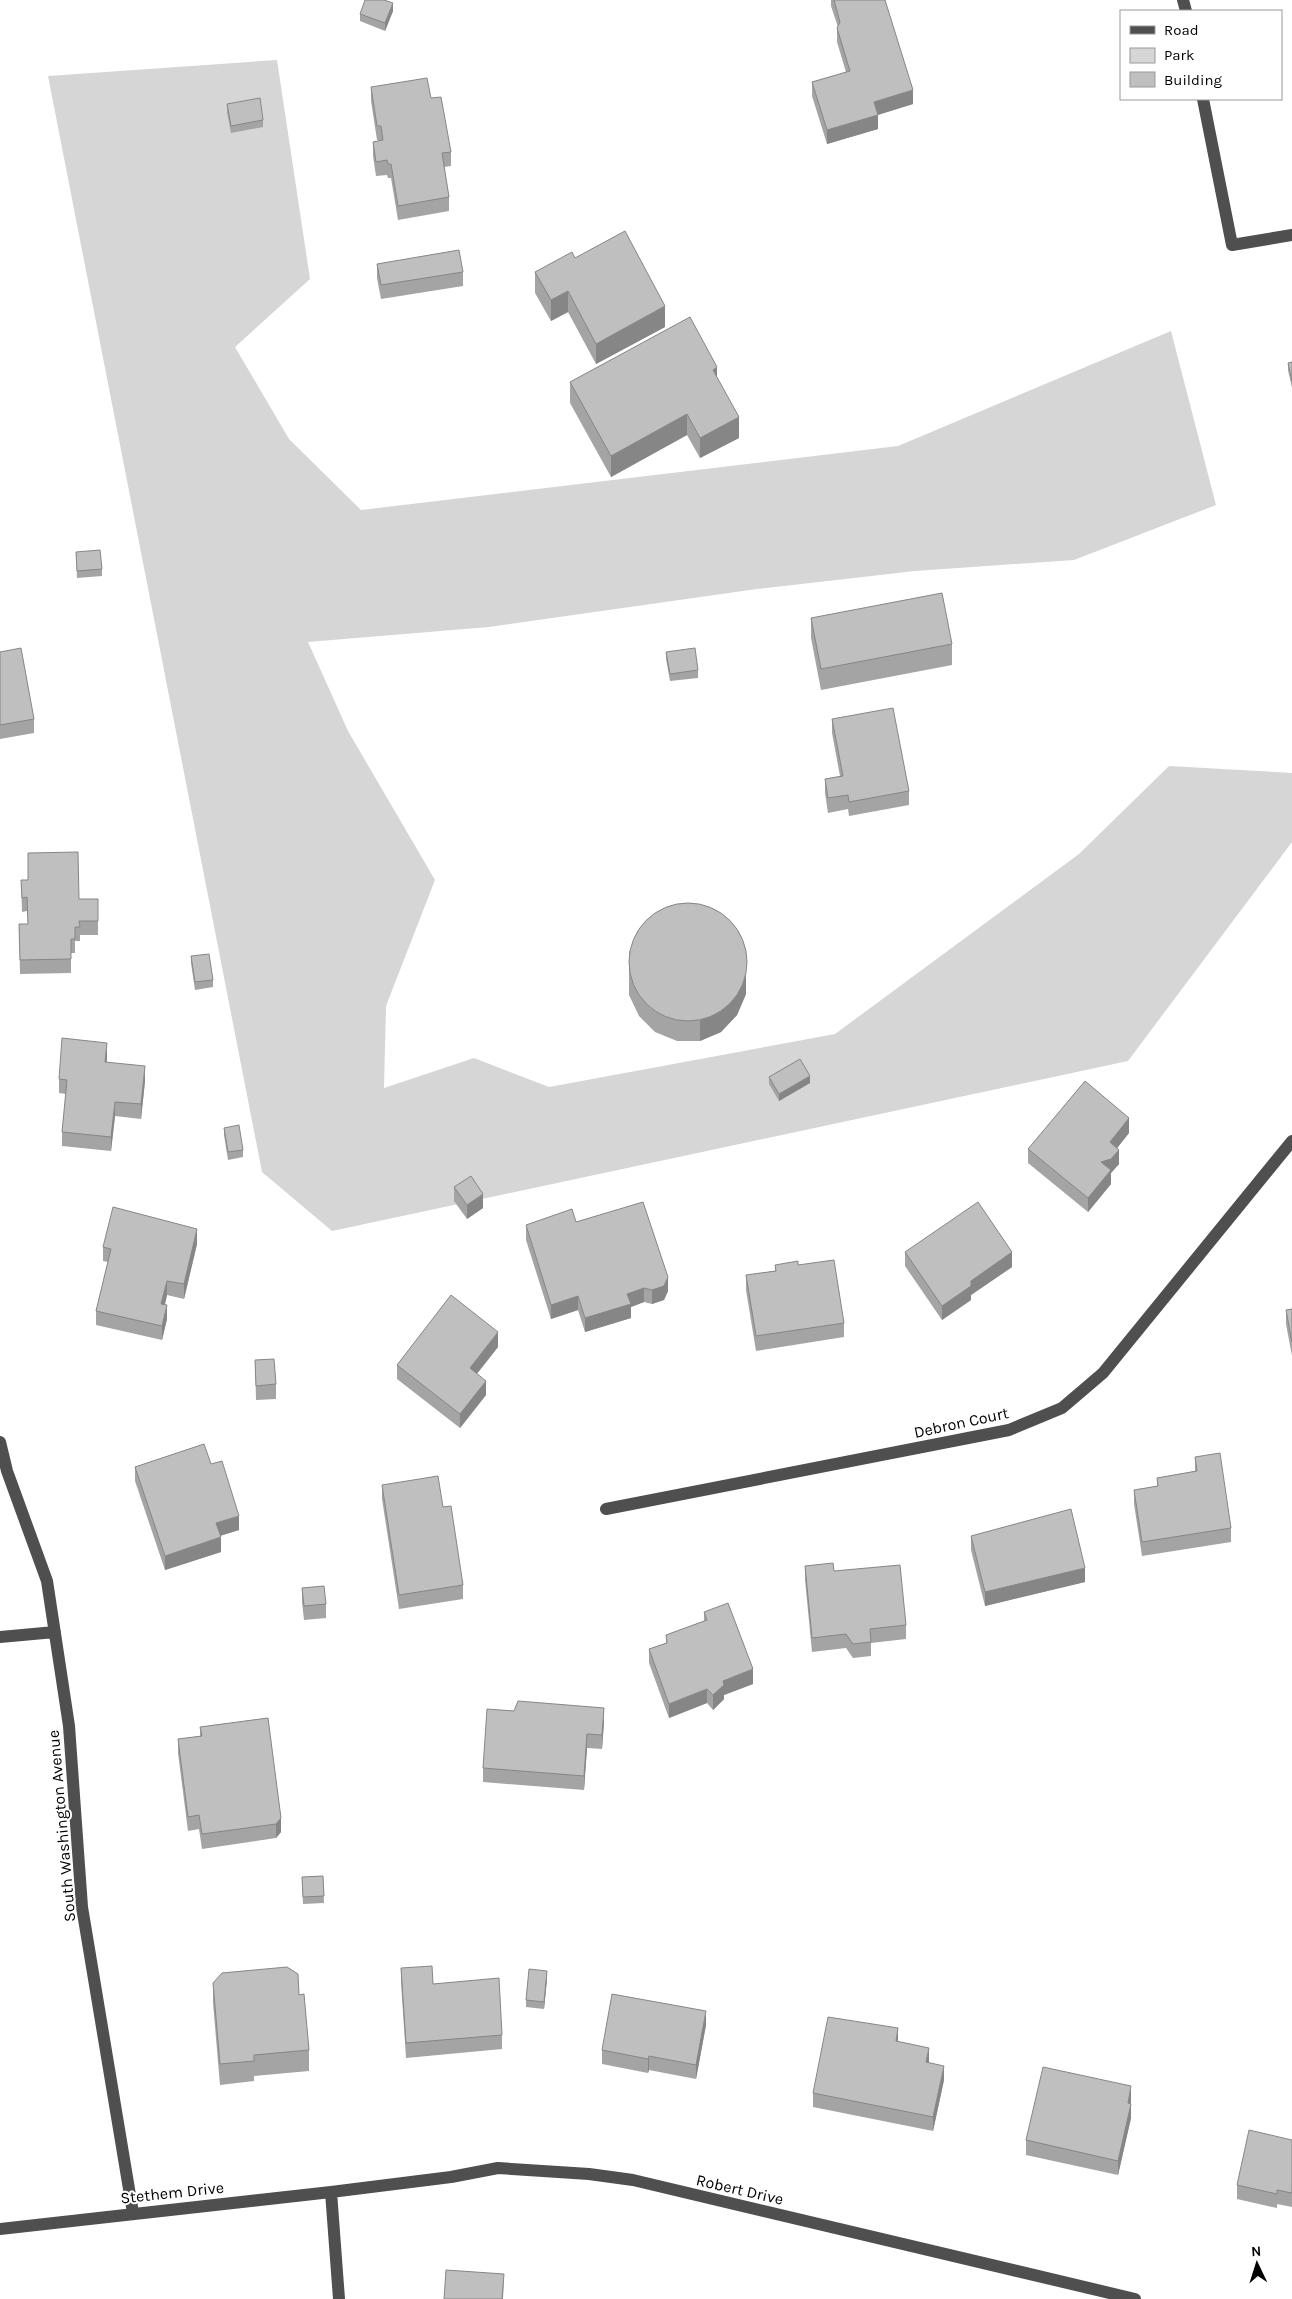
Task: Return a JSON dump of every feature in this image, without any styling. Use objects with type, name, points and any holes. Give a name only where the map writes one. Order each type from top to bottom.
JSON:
[{"type":"street","points":[[1203,100],[1232,245],[1292,235]]},
{"type":"street","name":"Debron Court","points":[[606,1509],[1009,1430],[1062,1408],[1103,1374],[1292,1141]]},
{"type":"street","name":"South Washington Avenue","points":[[0,1442],[7,1471],[47,1581],[70,1726],[82,1907],[133,2213]]},
{"type":"street","points":[[0,1638],[55,1632]]},
{"type":"street","name":"Robert Drive","points":[[331,2192],[451,2177],[498,2168],[589,2174],[634,2180],[1135,2299]]},
{"type":"street","points":[[331,2192],[339,2299]]},
{"type":"street","name":"Stethem Drive","points":[[0,2229],[331,2192]]},
{"type":"green space","points":[[277,60],[310,279],[235,347],[289,439],[361,510],[898,446],[1171,331],[1216,505],[1074,560],[915,571],[757,589],[489,627],[308,642],[348,731],[435,880],[386,1006],[384,1088],[474,1058],[549,1087],[835,1034],[1079,854],[1169,766],[1292,773],[1292,842],[1128,1061],[332,1231],[262,1172],[48,76]]},
{"type":"building","points":[[365,0],[384,0],[393,3],[385,23],[360,14]]},
{"type":"building","points":[[834,0],[885,0],[913,90],[874,102],[878,115],[827,130],[812,82],[850,71],[837,28],[840,22]]},
{"type":"building","points":[[427,78],[431,98],[441,97],[451,152],[442,153],[449,197],[398,206],[391,164],[388,164],[387,160],[376,162],[373,142],[383,140],[381,126],[377,126],[371,87]]},
{"type":"building","points":[[260,98],[263,120],[231,126],[227,104]]},
{"type":"building","points":[[625,231],[665,306],[596,344],[568,291],[551,300],[535,272],[572,252],[575,258]]},
{"type":"building","points":[[459,250],[463,272],[381,285],[377,264]]},
{"type":"building","points":[[690,317],[717,367],[713,370],[739,417],[700,438],[687,414],[611,456],[570,382]]},
{"type":"building","points":[[1292,362],[1292,381],[1288,363]]},
{"type":"building","points":[[100,550],[102,569],[77,571],[76,552]]},
{"type":"building","points":[[942,593],[952,644],[821,669],[811,618]]},
{"type":"building","points":[[21,648],[34,719],[0,725],[0,652]]},
{"type":"building","points":[[695,648],[698,670],[670,674],[666,652]]},
{"type":"building","points":[[893,708],[909,791],[849,802],[848,795],[828,798],[825,779],[843,776],[832,719]]},
{"type":"building","points":[[78,852],[79,899],[98,899],[98,921],[79,921],[80,927],[75,927],[75,939],[71,939],[71,959],[20,960],[19,924],[28,924],[27,897],[22,898],[21,880],[28,880],[28,853]]},
{"type":"building","points":[[688,903],[699,904],[721,913],[737,929],[746,951],[746,973],[737,995],[721,1011],[699,1020],[688,1021],[677,1020],[655,1011],[639,995],[630,973],[629,962],[630,951],[639,929],[655,913],[677,904]]},
{"type":"building","points":[[209,954],[213,980],[195,982],[191,956]]},
{"type":"building","points":[[62,1038],[107,1043],[105,1062],[145,1066],[141,1104],[115,1102],[111,1137],[62,1132],[67,1080],[59,1079]]},
{"type":"building","points":[[800,1059],[810,1076],[779,1094],[769,1077]]},
{"type":"building","points":[[1085,1081],[1129,1118],[1110,1142],[1119,1150],[1111,1159],[1101,1162],[1111,1170],[1088,1198],[1028,1149]]},
{"type":"building","points":[[239,1125],[243,1150],[228,1152],[224,1128]]},
{"type":"building","points":[[471,1176],[483,1194],[467,1205],[454,1187]]},
{"type":"building","points":[[643,1202],[668,1277],[664,1286],[652,1290],[644,1288],[627,1294],[631,1304],[585,1318],[578,1296],[551,1305],[526,1225],[572,1209],[576,1222]]},
{"type":"building","points":[[978,1202],[1012,1252],[971,1281],[971,1286],[942,1306],[905,1252]]},
{"type":"building","points":[[113,1207],[197,1229],[184,1284],[167,1281],[161,1304],[167,1305],[162,1326],[96,1311],[111,1249],[103,1247]]},
{"type":"building","points":[[834,1260],[844,1323],[756,1336],[746,1275],[776,1271],[775,1265],[798,1261],[798,1265]]},
{"type":"building","points":[[451,1295],[498,1332],[470,1368],[486,1381],[460,1414],[397,1365]]},
{"type":"building","points":[[1292,1309],[1292,1342],[1286,1310]]},
{"type":"building","points":[[274,1359],[276,1384],[256,1386],[255,1360]]},
{"type":"building","points":[[204,1444],[211,1464],[222,1461],[239,1516],[216,1523],[221,1537],[165,1556],[135,1467]]},
{"type":"building","points":[[1220,1453],[1231,1528],[1142,1542],[1134,1490],[1158,1486],[1157,1478],[1197,1471],[1195,1457]]},
{"type":"building","points":[[438,1476],[443,1507],[451,1506],[463,1585],[399,1595],[382,1485]]},
{"type":"building","points":[[1071,1509],[1085,1568],[985,1592],[971,1536]]},
{"type":"building","points":[[833,1563],[834,1571],[900,1565],[906,1625],[870,1629],[871,1642],[853,1644],[846,1634],[812,1638],[805,1566]]},
{"type":"building","points":[[324,1586],[326,1604],[304,1606],[302,1588]]},
{"type":"building","points":[[728,1603],[753,1669],[723,1681],[724,1685],[713,1695],[707,1689],[669,1704],[649,1649],[667,1643],[666,1635],[707,1620],[704,1612]]},
{"type":"building","points":[[518,1701],[604,1708],[602,1735],[587,1734],[584,1776],[483,1768],[487,1709],[514,1711]]},
{"type":"building","points":[[268,1718],[281,1818],[276,1824],[202,1834],[199,1815],[188,1817],[178,1739],[202,1736],[200,1727]]},
{"type":"building","points":[[323,1876],[324,1896],[303,1897],[302,1877]]},
{"type":"building","points":[[432,1966],[433,1984],[499,1978],[502,2035],[406,2043],[401,1968]]},
{"type":"building","points":[[287,1967],[298,1974],[299,1995],[304,1994],[309,2050],[254,2055],[254,2061],[220,2064],[213,1983],[222,1973]]},
{"type":"building","points":[[529,1969],[547,1971],[544,2002],[526,2000]]},
{"type":"building","points":[[612,1994],[706,2011],[696,2065],[649,2056],[648,2059],[602,2050]]},
{"type":"building","points":[[828,2017],[898,2028],[896,2041],[929,2048],[926,2062],[944,2066],[933,2117],[813,2093]]},
{"type":"building","points":[[1043,2067],[1131,2086],[1128,2103],[1131,2104],[1118,2161],[1026,2140]]},
{"type":"building","points":[[1249,2130],[1292,2140],[1292,2193],[1277,2190],[1277,2194],[1237,2185]]},
{"type":"building","points":[[446,2270],[504,2274],[502,2299],[444,2299]]}]
